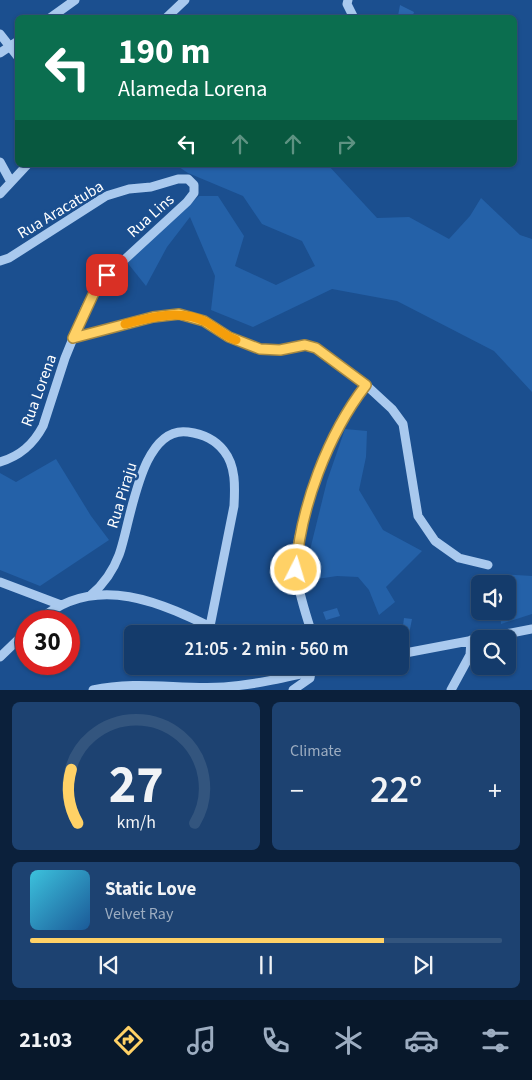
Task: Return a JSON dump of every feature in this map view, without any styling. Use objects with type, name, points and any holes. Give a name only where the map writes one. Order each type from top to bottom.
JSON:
[{"type":"street","points":[[54,15],[75,0]]},
{"type":"street","points":[[169,15],[186,0]]},
{"type":"street","points":[[348,0],[347,4],[352,15]]},
{"type":"street","points":[[0,34],[14,44],[0,53]]},
{"type":"street","points":[[0,162],[11,182]]},
{"type":"street","points":[[0,194],[25,167]]},
{"type":"street","name":"Rua Aracatuba","points":[[0,260],[9,258],[106,196],[129,189],[151,187],[178,179],[188,179],[194,185]]},
{"type":"street","name":"Rua Lins","points":[[73,338],[98,284],[187,202],[194,193],[194,185]]},
{"type":"street","points":[[73,338],[153,317],[179,314],[204,321],[229,337],[260,349],[280,350],[305,345],[316,348],[366,385],[392,409],[403,424],[418,516],[436,542],[459,558],[488,565]]},
{"type":"street","name":"Rua Lorena","points":[[0,462],[12,458],[28,447],[36,438],[73,338]]},
{"type":"street","points":[[309,625],[303,607],[296,570],[298,541],[329,446],[341,421],[366,385]]},
{"type":"street","name":"Rua Piraju","points":[[92,595],[102,585],[112,570],[119,554],[145,463],[154,448],[168,436],[184,431],[201,434],[218,442],[229,457],[234,473],[235,489],[210,625]]},
{"type":"street","points":[[0,582],[61,605]]},
{"type":"street","points":[[54,610],[61,605],[92,595],[112,593],[138,597],[208,625]]},
{"type":"street","points":[[516,632],[532,629]]},
{"type":"street","points":[[409,652],[471,640],[470,655],[451,690]]},
{"type":"street","points":[[0,657],[15,643]]},
{"type":"street","points":[[94,690],[116,686],[223,687],[272,681],[297,675]]},
{"type":"street","points":[[293,690],[310,678],[310,675]]},
{"type":"shaded area","points":[[179,167],[330,167],[377,218],[409,217],[449,239],[470,216],[481,198],[520,235],[532,239],[532,392],[494,351],[397,301],[332,289],[253,327],[211,310],[215,276],[190,217],[167,247],[146,286],[126,261],[199,196],[218,196],[244,236],[235,266],[276,285],[315,266],[302,241],[262,224],[243,196],[188,173]]},
{"type":"shaded area","points":[[345,429],[367,431],[366,457],[359,490],[383,530],[422,551],[386,587],[395,602],[379,615],[369,590],[358,577],[337,576],[310,580],[309,554],[327,481]]},
{"type":"shaded area","points":[[56,459],[91,516],[109,540],[40,586],[0,570],[0,473],[16,482]]},
{"type":"shaded area","points":[[516,575],[532,576],[532,614],[516,619]]},
{"type":"shaded area","points":[[501,620],[513,620],[501,624]]},
{"type":"building","points":[[400,5],[414,12],[413,15],[398,15]]},
{"type":"building","points":[[337,608],[340,616],[326,620],[323,612]]},
{"type":"building","points":[[404,618],[412,619],[409,634],[409,625],[403,625]]},
{"type":"slow traffic","points":[[125,324],[153,317],[179,314],[204,321],[236,340]]},
{"type":"route","points":[[107,275],[98,284],[73,338],[153,317],[179,314],[204,321],[229,337],[260,349],[280,350],[305,345],[316,348],[350,371],[366,385],[341,421],[329,446],[298,541],[296,570]]}]
